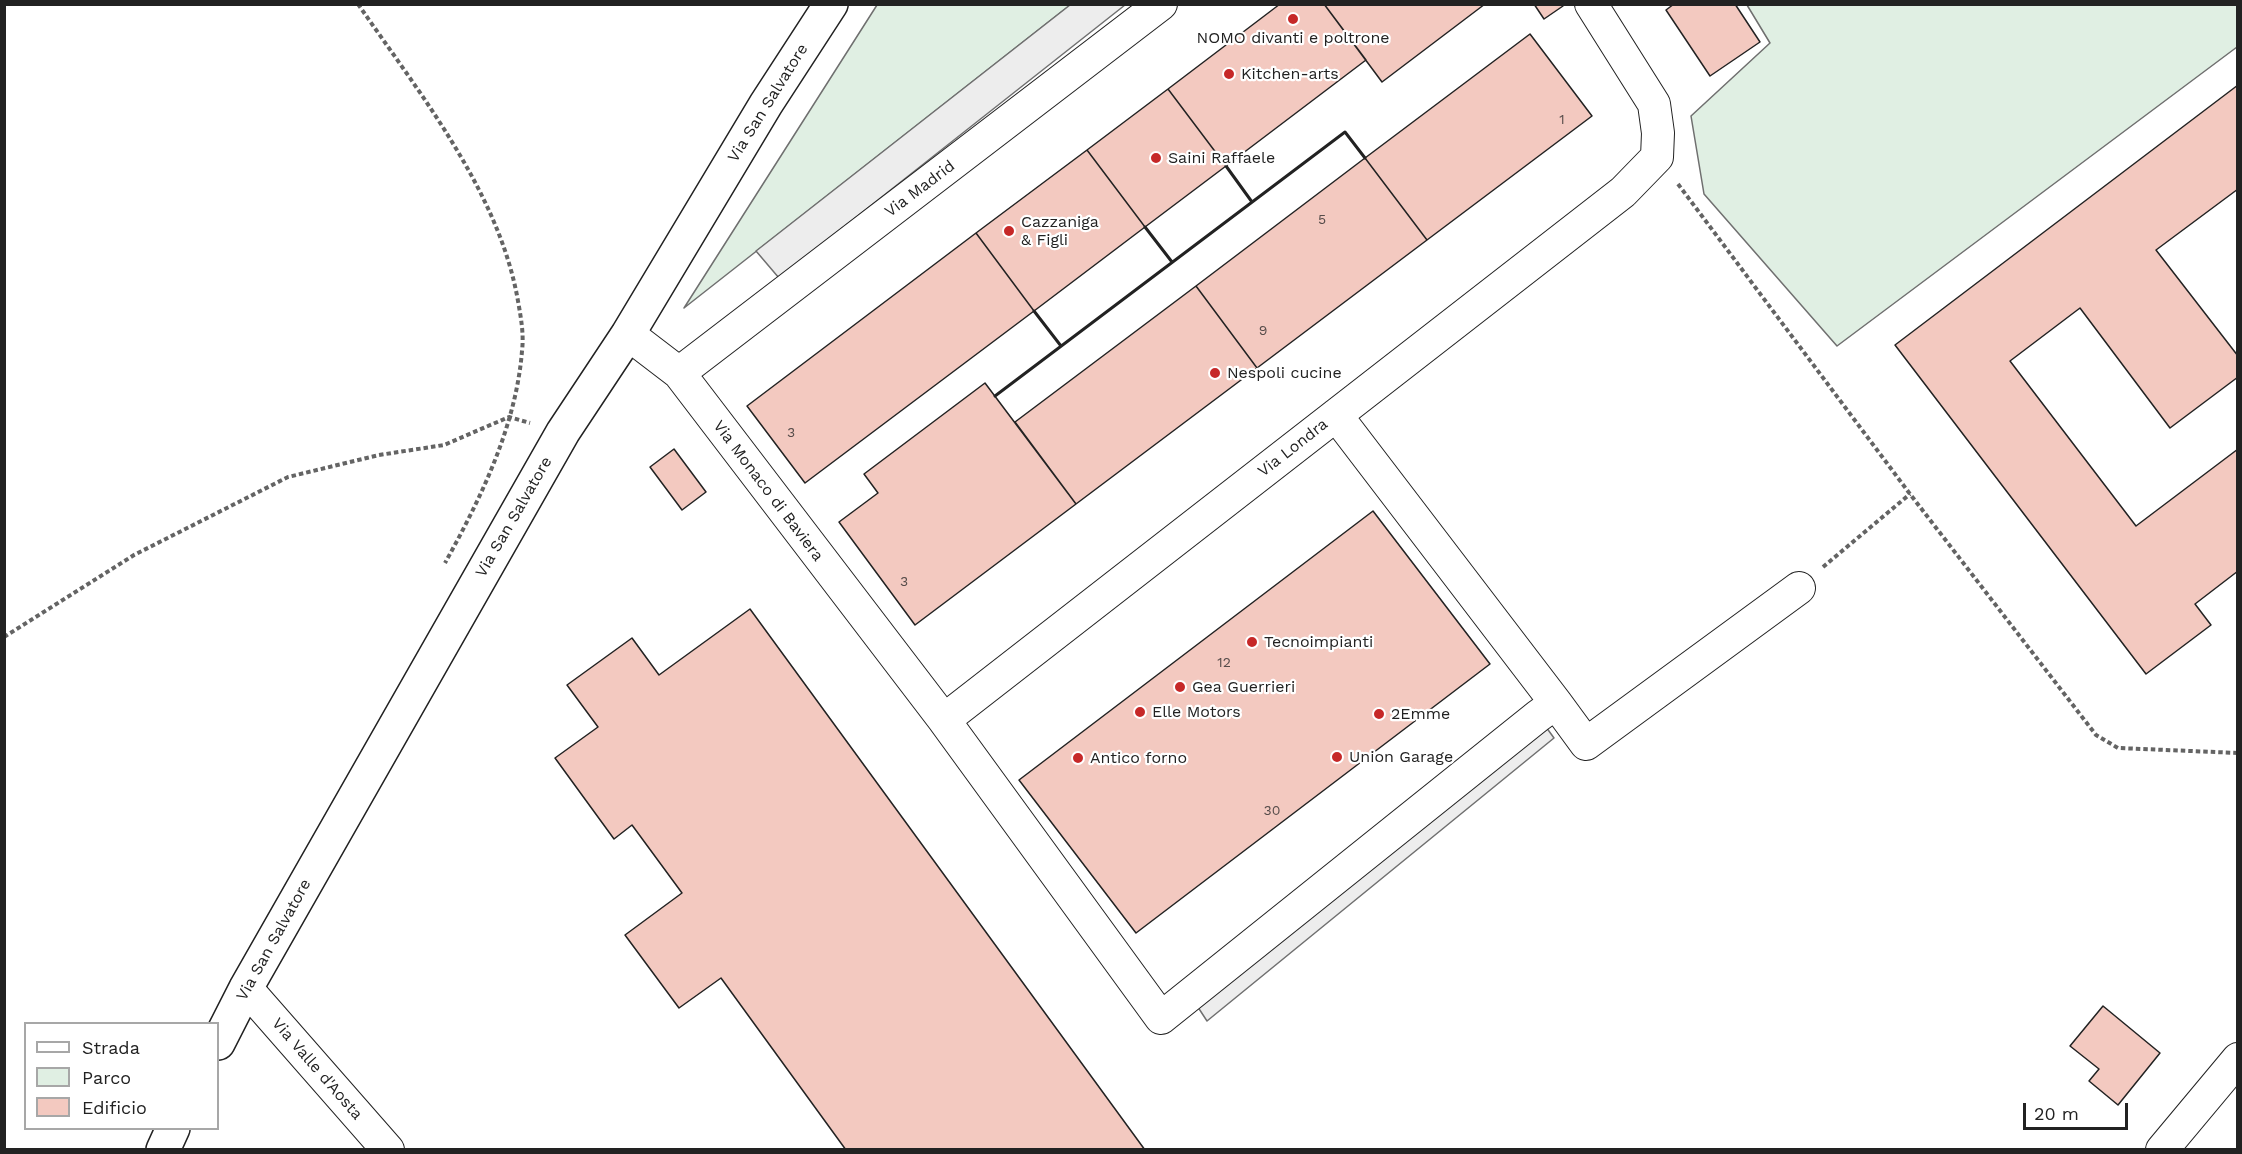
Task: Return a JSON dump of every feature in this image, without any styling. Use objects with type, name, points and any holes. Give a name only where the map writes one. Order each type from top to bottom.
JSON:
[{"type":"street","name":"Via San Salvatore","points":[[219,1041],[246,987],[563,432],[628,334],[766,104],[831,4]]},
{"type":"street","name":"Via Madrid","points":[[679,373],[1161,4]]},
{"type":"street","points":[[1591,4],[1654,104],[1658,133],[1657,156]]},
{"type":"street","name":"Via Londra","points":[[944,720],[1623,192],[1657,156]]},
{"type":"street","name":"Via Monaco di Baviera","points":[[628,334],[679,373],[944,720]]},
{"type":"street","points":[[1336,415],[1586,744],[1799,588]]},
{"type":"street","points":[[944,720],[1161,1018],[1556,703]]},
{"type":"street","name":"Via Valle d'Aosta","points":[[246,987],[388,1149]]},
{"type":"street","points":[[2162,1149],[2238,1059]]},
{"type":"street","points":[[163,1149],[172,1130]]},
{"type":"path","points":[[4,637],[134,555],[288,477],[379,454],[444,445],[509,417],[523,350],[522,323],[505,247],[493,216],[442,126],[358,4]]},
{"type":"path","points":[[1657,156],[1910,494],[2096,735],[2118,748],[2238,753]]},
{"type":"path","points":[[1799,588],[1910,494]]},
{"type":"green space","points":[[877,5],[1070,5],[684,308]]},
{"type":"green space","points":[[1747,5],[2237,5],[2237,47],[1837,346],[1704,194],[1691,116],[1770,43]]},
{"type":"shaded area","points":[[1070,5],[1125,5],[779,278],[756,251]]},
{"type":"shaded area","points":[[1538,716],[1554,738],[1207,1021],[1190,995]]},
{"type":"building","points":[[1280,4],[1324,4],[1366,60],[1226,166],[1168,89]]},
{"type":"building","points":[[1324,4],[1485,4],[1382,82]]},
{"type":"building","points":[[1534,4],[1561,4],[1563,6],[1544,19]]},
{"type":"building","points":[[1674,4],[1735,4],[1760,42],[1710,76],[1666,10]]},
{"type":"building","points":[[1530,34],[1592,116],[1427,240],[1365,158]]},
{"type":"building","points":[[2238,85],[2238,189],[2156,250],[2238,356],[2238,377],[2170,428],[2080,308],[2010,361],[2136,526],[2238,449],[2238,571],[2195,604],[2211,625],[2146,674],[1895,345]]},
{"type":"building","name":"Saini Raffaele","points":[[1168,89],[1226,166],[1145,227],[1087,150]]},
{"type":"building","points":[[1087,150],[1145,227],[1034,311],[976,233]]},
{"type":"building","points":[[1365,158],[1427,240],[1257,368],[1196,286]]},
{"type":"building","points":[[976,233],[1034,311],[805,483],[747,406]]},
{"type":"building","points":[[1196,286],[1257,368],[1076,504],[1015,422]]},
{"type":"building","points":[[985,383],[1076,504],[915,625],[839,522],[878,493],[864,474]]},
{"type":"building","points":[[674,449],[706,492],[682,510],[650,467]]},
{"type":"building","points":[[1373,511],[1490,664],[1136,933],[1019,780]]},
{"type":"building","points":[[750,609],[1145,1150],[846,1150],[721,978],[679,1008],[625,935],[682,893],[632,825],[614,839],[555,758],[598,727],[567,685],[632,638],[659,675]]},
{"type":"building","points":[[2103,1006],[2160,1053],[2118,1105],[2089,1081],[2099,1069],[2070,1046]]},
{"type":"wall","points":[[995,396],[1345,132],[1365,158]]},
{"type":"wall","points":[[1226,166],[1252,202]]},
{"type":"wall","points":[[1145,227],[1172,262]]},
{"type":"wall","points":[[1034,311],[1061,346]]},
{"type":"place","name":"NOMO divanti e poltrone","points":[[1293,19]]},
{"type":"place","name":"Kitchen-arts","points":[[1229,74]]},
{"type":"place","name":"Saini Raffaele","points":[[1156,158]]},
{"type":"place","name":"Cazzaniga & Figli","points":[[1009,231]]},
{"type":"place","name":"Nespoli cucine","points":[[1215,373]]},
{"type":"place","name":"Tecnoimpianti","points":[[1252,642]]},
{"type":"place","name":"Gea Guerrieri","points":[[1180,687]]},
{"type":"place","name":"Elle Motors","points":[[1140,712]]},
{"type":"place","name":"2Emme","points":[[1379,714]]},
{"type":"place","name":"Union Garage","points":[[1337,757]]},
{"type":"place","name":"Antico forno","points":[[1078,758]]}]
